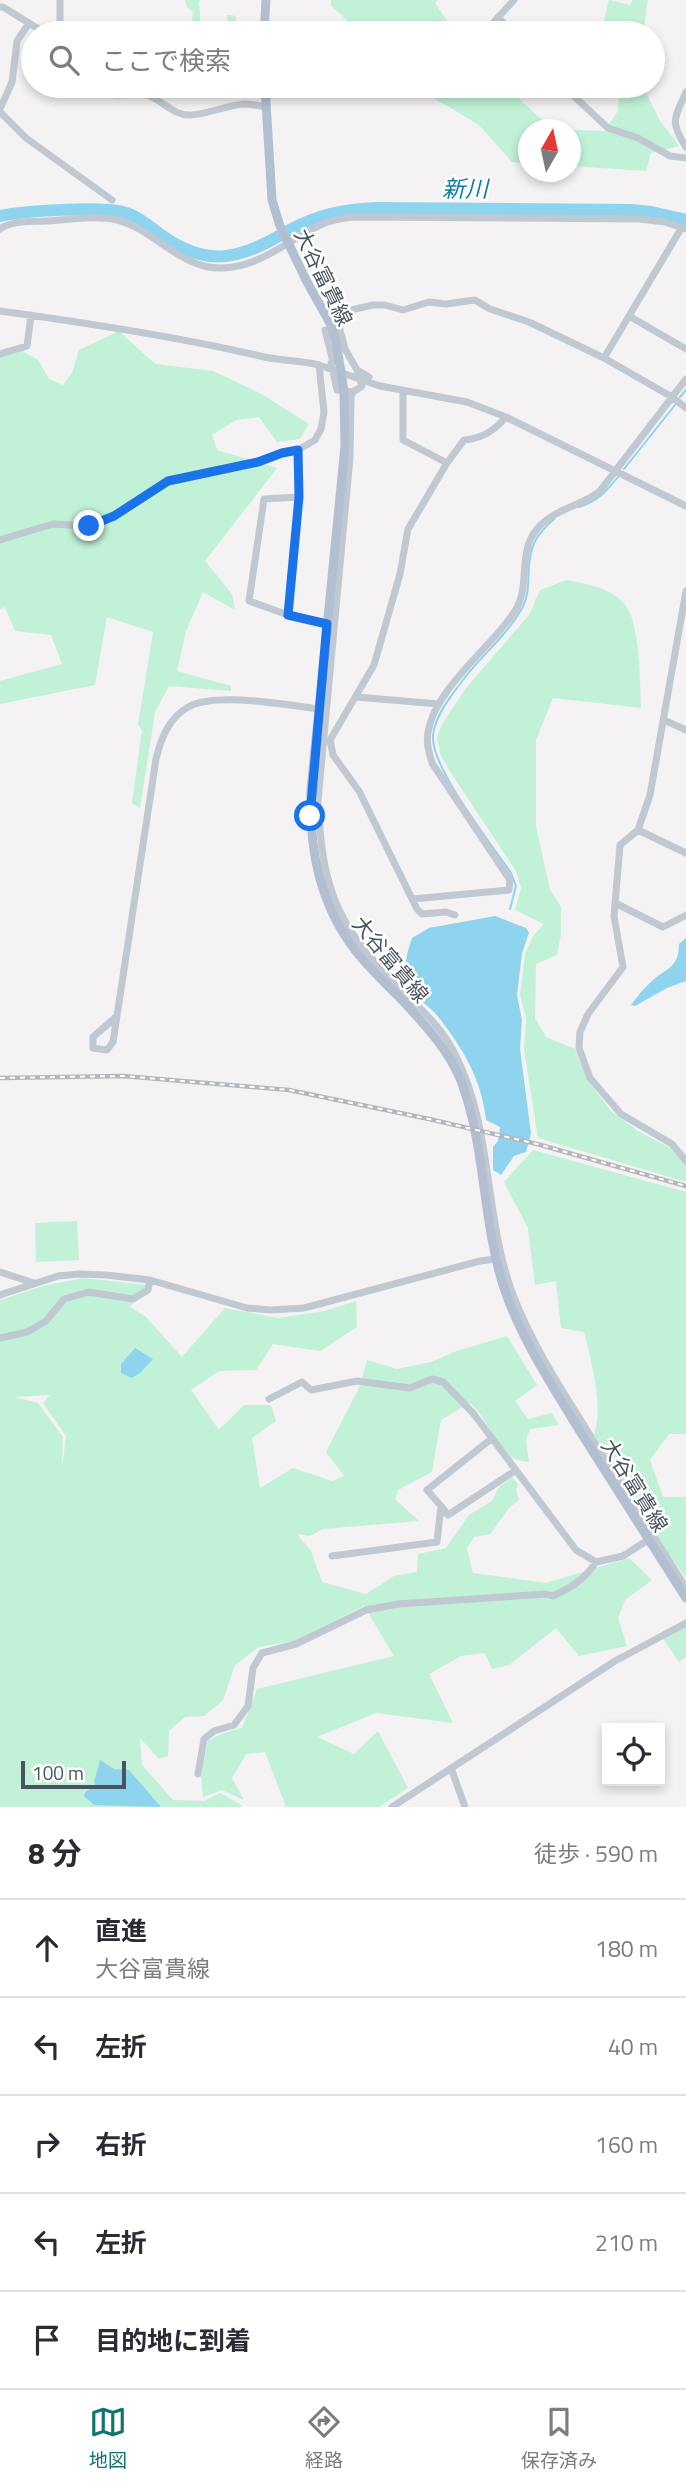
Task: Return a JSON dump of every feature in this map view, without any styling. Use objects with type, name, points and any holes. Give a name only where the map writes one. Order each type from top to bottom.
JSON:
[{"type":"main road","points":[[265,21],[266,0]]},
{"type":"main road","name":"大谷富貴線","points":[[266,98],[272,200],[289,244],[331,324],[349,392],[310,816],[317,872],[327,902],[356,951],[449,1056],[461,1081],[475,1129],[488,1226],[511,1308],[539,1363],[686,1598]]},
{"type":"street","points":[[60,0],[60,21]]},
{"type":"street","points":[[494,21],[514,0]]},
{"type":"street","points":[[0,7],[26,21]]},
{"type":"street","points":[[498,17],[502,21]]},
{"type":"street","points":[[21,35],[17,41],[12,82],[0,111],[26,138],[112,200]]},
{"type":"street","points":[[686,92],[674,119],[686,147]]},
{"type":"street","points":[[154,98],[174,112],[190,115],[245,104],[266,107]]},
{"type":"street","points":[[576,98],[608,128],[638,138],[670,156],[686,159]]},
{"type":"street","points":[[0,229],[19,223],[116,220],[139,229],[168,249],[198,264],[219,268],[244,266],[269,256],[327,222],[351,217],[640,219],[684,228],[604,358]]},
{"type":"street","points":[[331,324],[351,310],[373,305],[402,310],[429,302],[446,304],[475,300],[604,358],[672,397],[686,408]]},
{"type":"street","points":[[0,311],[184,338],[264,357],[303,361],[403,391],[452,398],[506,416],[686,506]]},
{"type":"street","points":[[0,354],[27,346],[31,315]]},
{"type":"street","points":[[629,316],[686,349]]},
{"type":"street","points":[[357,370],[362,386],[349,392],[337,390],[333,371],[340,356],[369,377]]},
{"type":"street","points":[[0,540],[53,524],[89,526],[114,516],[168,481],[258,462],[298,450],[316,440],[321,429],[324,412],[319,365]]},
{"type":"street","points":[[413,899],[509,890],[510,880],[432,763],[427,747],[428,730],[439,704],[517,609],[522,594],[527,549],[537,529],[552,515],[591,498],[600,491],[686,379]]},
{"type":"street","points":[[403,391],[403,440],[447,463]]},
{"type":"street","points":[[349,392],[350,458],[318,800],[320,849],[327,880],[341,917],[360,946],[431,1020],[455,1052],[470,1085],[479,1117],[493,1216],[512,1292],[547,1367],[686,1588]]},
{"type":"street","points":[[455,915],[446,912],[422,914],[417,909],[359,791],[333,755],[330,740],[374,664],[400,574],[408,529],[447,463],[464,440],[478,438],[495,429],[506,416]]},
{"type":"street","points":[[288,615],[299,497],[298,450]]},
{"type":"street","points":[[299,497],[264,499],[250,601],[288,615],[327,624]]},
{"type":"street","points":[[686,592],[650,795],[638,830],[620,845],[614,916],[623,967],[588,1014],[580,1032],[579,1048],[590,1078],[621,1114],[672,1144],[686,1161]]},
{"type":"street","points":[[356,697],[439,704]]},
{"type":"street","points":[[116,1017],[93,1037],[93,1048],[107,1050],[113,1042],[156,759],[162,737],[173,719],[190,706],[207,701],[230,700],[319,709]]},
{"type":"street","points":[[664,720],[686,730]]},
{"type":"street","points":[[638,830],[686,853]]},
{"type":"street","points":[[615,903],[663,927],[686,915]]},
{"type":"street","points":[[0,1295],[58,1276],[79,1274],[150,1280],[247,1308],[293,1309],[323,1304],[496,1259]]},
{"type":"street","points":[[0,1272],[35,1283]]},
{"type":"street","points":[[0,1338],[27,1332],[46,1321],[64,1299],[89,1292],[133,1299],[148,1290],[150,1280]]},
{"type":"street","points":[[269,1399],[302,1382],[311,1390],[357,1381],[410,1388],[432,1379],[443,1382],[473,1413],[576,1550],[596,1562],[623,1556],[648,1540]]},
{"type":"street","points":[[491,1439],[427,1490],[448,1514],[516,1471]]},
{"type":"street","points":[[332,1556],[437,1542],[441,1506]]},
{"type":"street","points":[[198,1774],[204,1739],[214,1731],[234,1725],[247,1706],[253,1668],[262,1653],[296,1644],[366,1610],[398,1604],[546,1594],[553,1596],[576,1586],[596,1562]]},
{"type":"street","points":[[392,1807],[615,1661],[686,1623]]},
{"type":"street","points":[[451,1768],[464,1807]]},
{"type":"green space","points":[[185,0],[201,0],[200,21],[194,21],[193,12],[187,7]]},
{"type":"green space","points":[[331,0],[437,0],[435,3],[447,21],[347,21],[331,6]]},
{"type":"green space","points":[[609,0],[630,5],[633,0],[648,0],[645,21],[604,21]]},
{"type":"green space","points":[[227,15],[236,16],[236,21],[228,21]]},
{"type":"green space","points":[[434,98],[518,98],[541,119],[518,119],[518,162],[512,162],[479,125]]},
{"type":"green space","points":[[619,98],[649,98],[660,121],[679,146],[651,153],[646,171],[581,167],[581,130],[604,131],[618,111]]},
{"type":"green space","points":[[119,331],[155,364],[213,371],[260,393],[309,424],[300,439],[277,442],[259,417],[236,420],[212,435],[217,450],[277,468],[205,561],[232,594],[235,610],[203,592],[186,631],[177,671],[231,686],[231,691],[169,686],[155,712],[140,808],[132,803],[142,730],[138,725],[153,632],[107,617],[95,685],[0,704],[0,681],[62,664],[51,635],[15,631],[5,607],[0,609],[0,357],[22,351],[38,360],[49,379],[63,385],[72,373],[79,350]]},
{"type":"green space","points":[[567,580],[607,591],[626,606],[637,640],[641,708],[553,698],[536,740],[536,826],[550,890],[561,907],[561,934],[557,955],[536,964],[535,1018],[546,1037],[575,1049],[588,1081],[611,1111],[638,1131],[670,1148],[686,1165],[686,1182],[538,1138],[524,1049],[526,1019],[520,995],[525,954],[533,936],[544,924],[515,910],[521,888],[516,871],[449,770],[441,756],[437,738],[441,726],[466,688],[529,615],[540,590]]},
{"type":"green space","points":[[533,1150],[686,1192],[686,1434],[669,1434],[650,1460],[663,1497],[686,1497],[686,1578],[647,1523],[594,1434],[597,1423],[597,1397],[584,1332],[561,1328],[556,1281],[535,1285],[528,1228],[504,1182]]},
{"type":"green space","points":[[77,1221],[79,1260],[36,1262],[35,1223]]},
{"type":"green space","points":[[83,1278],[147,1285],[130,1307],[146,1317],[182,1357],[225,1308],[278,1318],[325,1311],[356,1301],[357,1327],[320,1351],[273,1344],[256,1370],[219,1371],[191,1390],[219,1430],[244,1405],[271,1405],[276,1421],[252,1438],[260,1488],[293,1468],[332,1481],[344,1476],[326,1452],[360,1386],[367,1360],[397,1369],[431,1362],[507,1336],[537,1385],[515,1401],[528,1419],[552,1413],[559,1425],[530,1429],[526,1440],[529,1462],[515,1459],[506,1452],[470,1403],[441,1420],[432,1472],[398,1490],[395,1499],[419,1521],[323,1529],[310,1536],[297,1534],[311,1551],[322,1582],[366,1594],[394,1576],[417,1572],[418,1554],[446,1548],[469,1515],[492,1501],[499,1487],[512,1477],[518,1484],[516,1490],[519,1500],[510,1507],[490,1534],[474,1537],[467,1548],[473,1573],[546,1583],[629,1558],[652,1580],[625,1600],[618,1618],[627,1646],[579,1656],[556,1628],[509,1665],[492,1669],[485,1653],[461,1656],[429,1674],[453,1723],[376,1713],[317,1737],[354,1754],[378,1731],[408,1788],[379,1807],[286,1807],[265,1752],[246,1754],[232,1778],[244,1800],[222,1790],[203,1797],[201,1777],[208,1741],[223,1733],[242,1728],[257,1689],[394,1656],[364,1606],[295,1641],[259,1647],[235,1665],[223,1700],[204,1716],[185,1717],[169,1731],[168,1756],[159,1759],[140,1738],[142,1765],[173,1800],[205,1801],[220,1793],[242,1807],[0,1807],[0,1300],[43,1286]],"holes":[[[50,1395],[43,1403],[66,1436],[62,1468],[63,1437],[38,1403],[14,1397]]]},
{"type":"green space","points":[[686,1622],[686,1657],[679,1662],[662,1637]]},
{"type":"water","points":[[495,916],[526,928],[529,933],[522,953],[517,995],[522,1020],[520,1049],[531,1134],[526,1152],[514,1156],[501,1175],[493,1170],[493,1147],[498,1141],[500,1127],[486,1120],[480,1090],[469,1063],[435,1013],[411,989],[406,967],[412,938],[429,928]]},
{"type":"water","points":[[686,938],[686,981],[635,1006],[631,1005],[647,985],[674,964],[679,944]]},
{"type":"water","points":[[135,1348],[153,1359],[132,1378],[121,1373],[121,1364]]},
{"type":"water","points":[[100,1760],[114,1769],[129,1770],[161,1807],[94,1805],[84,1796],[86,1791],[96,1787],[94,1782]]},
{"type":"waterway","name":"新川","points":[[288,231],[331,214],[377,208],[632,210],[686,220]]},
{"type":"waterway","name":"新川","points":[[0,216],[62,210],[113,210],[140,219],[179,246],[208,256],[235,255],[279,236]]},
{"type":"waterway","points":[[680,397],[686,390]]},
{"type":"waterway","points":[[624,469],[675,405]]},
{"type":"waterway","points":[[579,507],[601,495],[618,477]]},
{"type":"waterway","points":[[510,909],[516,886],[511,873],[451,785],[441,766],[433,735],[451,695],[521,610],[528,589],[532,548],[540,534],[555,518]]},
{"type":"railway","points":[[0,1078],[123,1076],[289,1090],[537,1144],[686,1186]]},
{"type":"route","points":[[89,526],[114,516],[168,481],[258,462],[298,450],[299,497],[288,615],[327,624],[310,816]]}]
